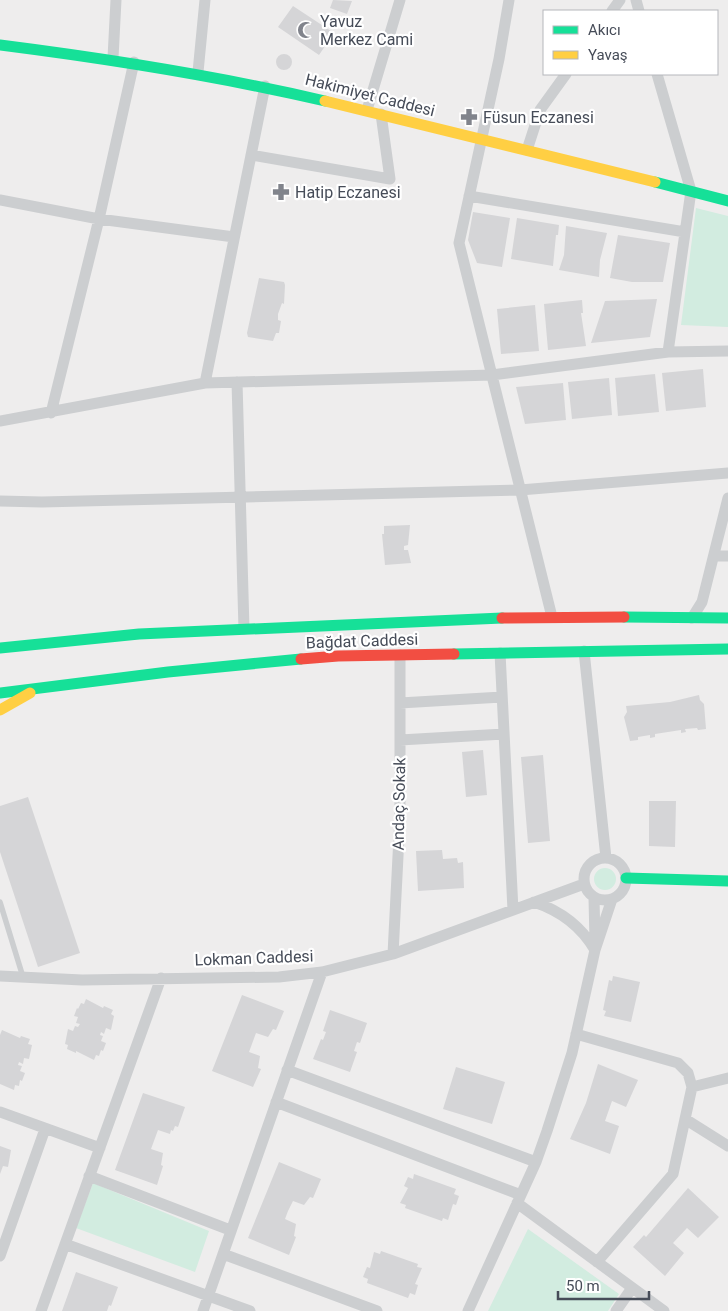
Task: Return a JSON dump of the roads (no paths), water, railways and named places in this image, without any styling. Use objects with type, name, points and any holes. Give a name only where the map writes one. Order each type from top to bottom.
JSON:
[{"type":"main road","name":"Hakimiyet Caddesi","points":[[0,44],[113,58],[198,72],[265,86],[728,201]]},
{"type":"main road","name":"Bağdat Caddesi","points":[[0,648],[139,634],[244,629],[552,617],[728,618]]},
{"type":"main road","name":"Bağdat Caddesi","points":[[0,693],[262,662],[338,656],[728,649]]},
{"type":"main road","points":[[0,710],[19,698],[46,687]]},
{"type":"main road","points":[[626,878],[728,881]]},
{"type":"street","points":[[113,58],[116,0]]},
{"type":"street","points":[[198,72],[205,0]]},
{"type":"street","points":[[367,110],[399,0]]},
{"type":"street","points":[[509,0],[482,139],[459,243],[552,617]]},
{"type":"street","points":[[51,413],[99,219],[134,62]]},
{"type":"street","points":[[527,150],[540,110],[565,75]]},
{"type":"street","points":[[657,75],[691,191],[668,352]]},
{"type":"street","points":[[204,383],[265,86]]},
{"type":"street","points":[[251,155],[390,179],[381,114]]},
{"type":"street","points":[[470,196],[685,232]]},
{"type":"street","points":[[0,200],[99,219],[234,237]]},
{"type":"street","points":[[0,421],[204,383],[492,376],[668,352],[728,351]]},
{"type":"street","points":[[237,382],[244,629]]},
{"type":"street","points":[[0,501],[42,502],[240,498],[520,490],[728,473]]},
{"type":"street","points":[[692,618],[702,602],[728,498]]},
{"type":"street","points":[[714,556],[728,556]]},
{"type":"street","points":[[584,651],[606,858]]},
{"type":"street","points":[[500,653],[513,910]]},
{"type":"street","name":"Andaç Sokak","points":[[394,954],[400,817],[400,655]]},
{"type":"street","points":[[400,703],[502,697]]},
{"type":"street","points":[[400,740],[504,734]]},
{"type":"street","points":[[594,898],[606,901],[622,892],[626,878],[620,864],[606,858],[598,859],[588,866],[584,884],[594,898],[595,950]]},
{"type":"street","name":"Lokman Caddesi","points":[[0,976],[82,980],[279,977],[322,972],[394,954],[584,884]]},
{"type":"street","points":[[468,1311],[536,1162],[560,1092],[576,1034],[595,950],[612,899]]},
{"type":"street","points":[[534,902],[568,918],[583,932],[595,950]]},
{"type":"street","points":[[203,1311],[322,972]]},
{"type":"street","points":[[41,1311],[161,978]]},
{"type":"street","points":[[576,1034],[678,1063],[688,1073],[692,1087],[673,1174],[597,1262]]},
{"type":"street","points":[[287,1070],[536,1162]]},
{"type":"street","points":[[692,1087],[728,1078]]},
{"type":"street","points":[[276,1102],[519,1199],[597,1262],[664,1311]]},
{"type":"street","points":[[0,1112],[100,1148]]},
{"type":"street","points":[[685,1119],[728,1146]]},
{"type":"street","points":[[0,1256],[45,1129]]},
{"type":"street","points":[[89,1176],[230,1230]]},
{"type":"street","points":[[65,1244],[250,1311]]},
{"type":"street","points":[[222,1254],[377,1311]]},
{"type":"street","points":[[616,1311],[632,1288]]},
{"type":"lane","points":[[0,902],[24,977]]},
{"type":"place","name":"Yavuz Merkez Cami","points":[[306,30]]},
{"type":"place","name":"Füsun Eczanesi","points":[[469,117]]},
{"type":"place","name":"Hatip Eczanesi","points":[[281,192]]}]
